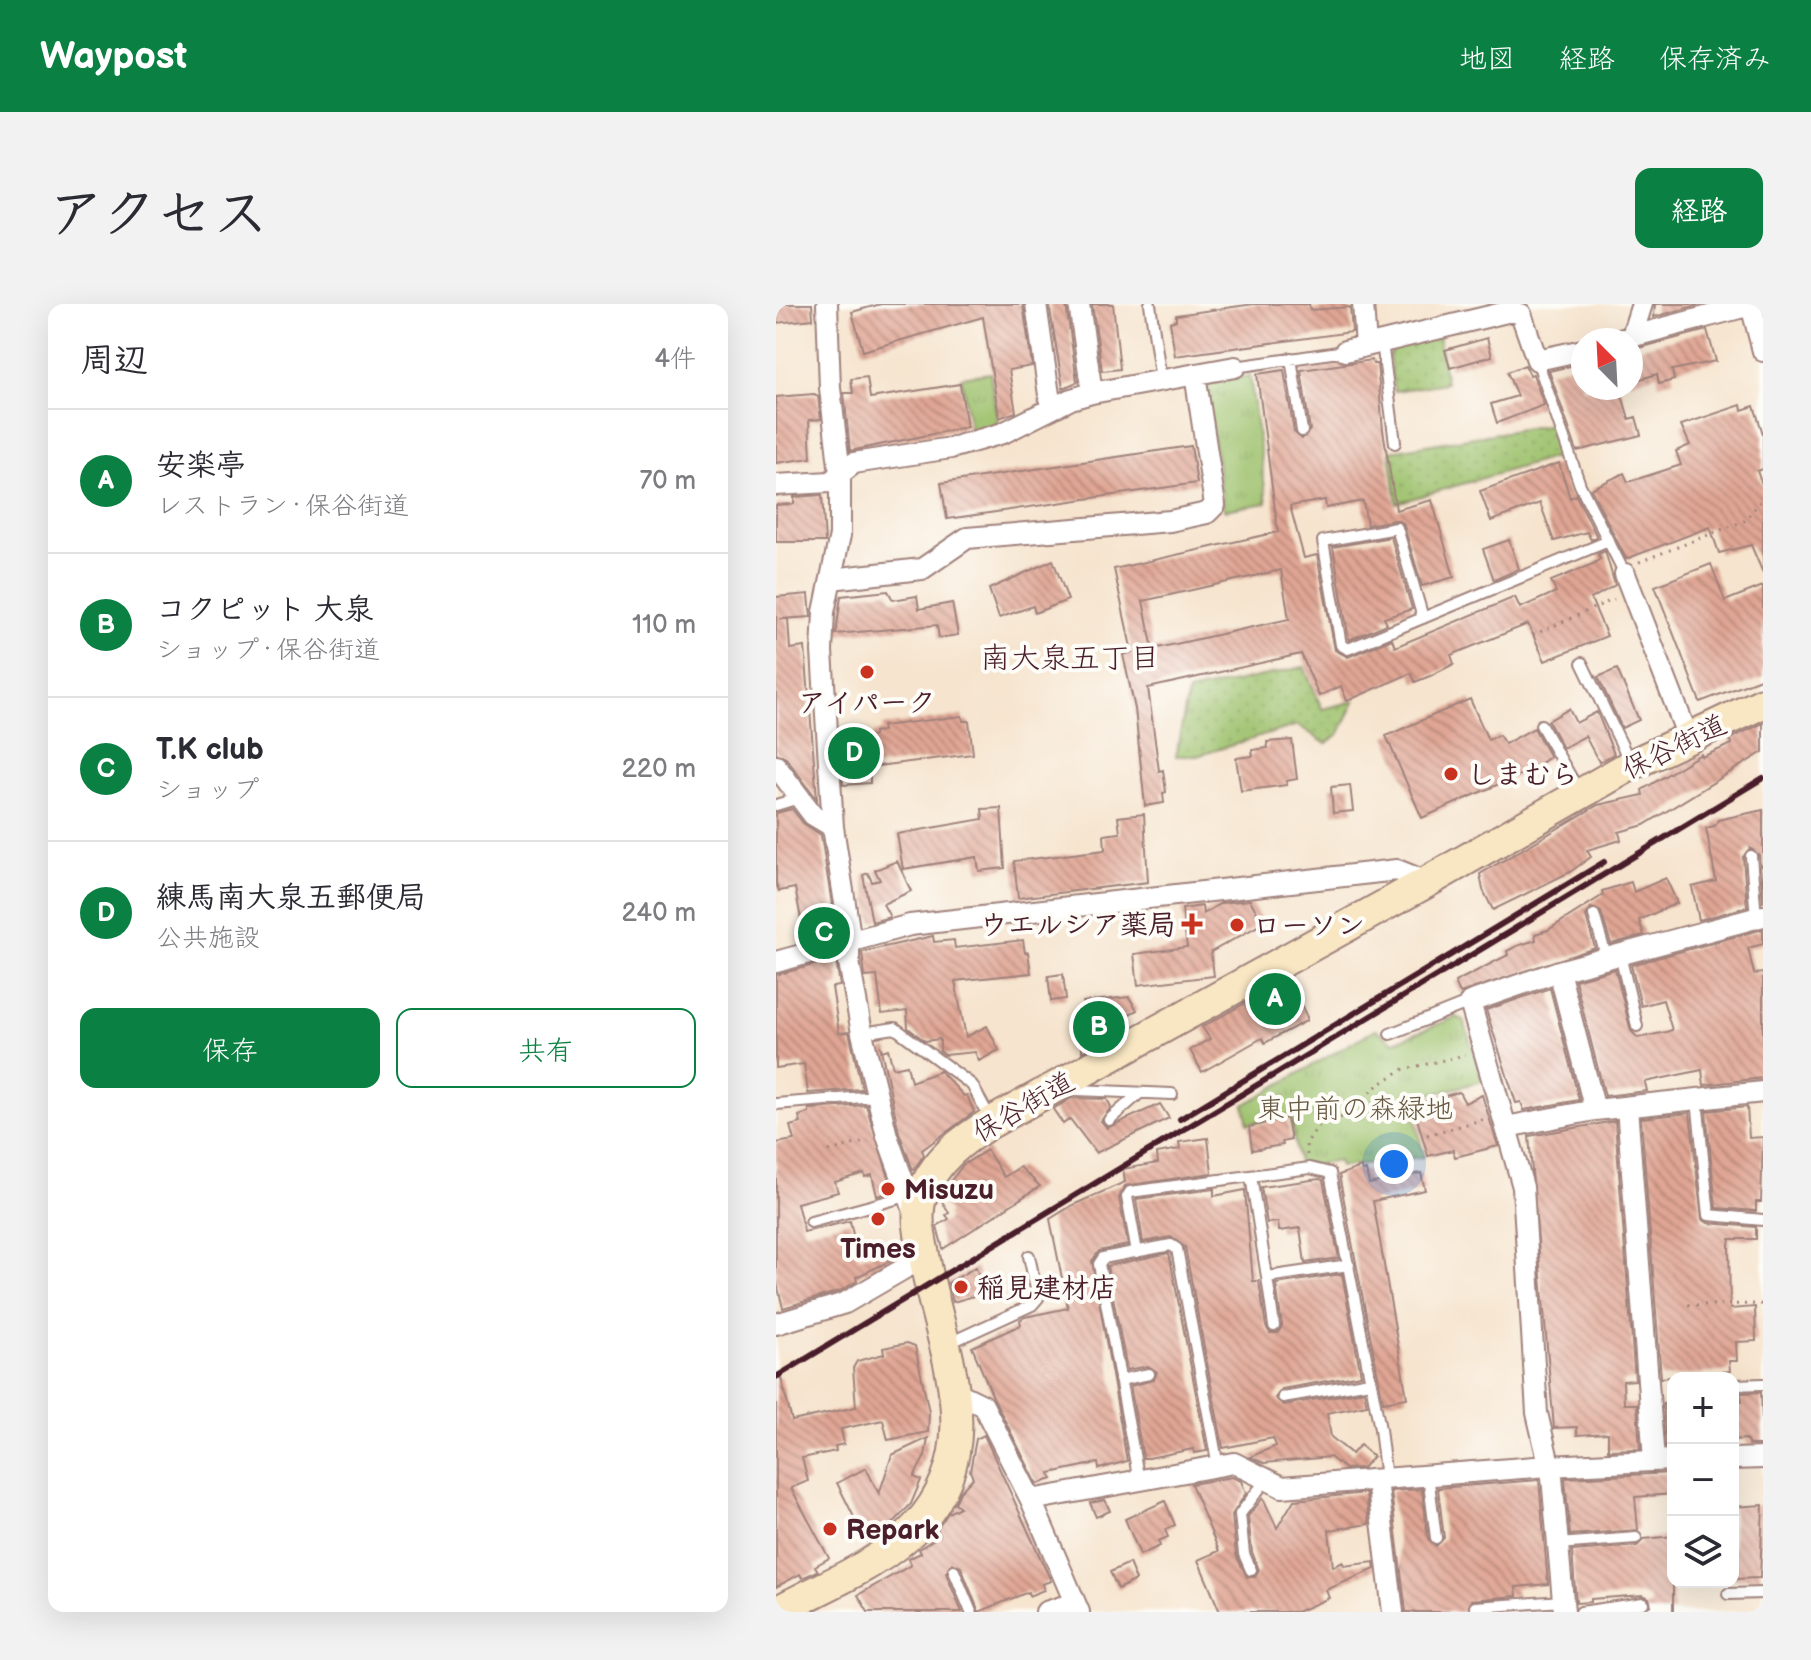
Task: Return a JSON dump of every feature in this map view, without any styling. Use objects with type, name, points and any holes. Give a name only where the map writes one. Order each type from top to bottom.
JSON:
[{"type":"main road","name":"保谷街道","points":[[776,1612],[884,1552],[917,1527],[940,1492],[952,1463],[958,1420],[956,1392],[913,1210],[933,1171],[953,1148],[992,1122],[1427,882],[1631,765],[1763,703]]},
{"type":"street","points":[[827,304],[830,388],[840,474],[840,535],[824,612],[822,651],[833,827],[849,962],[862,1033],[887,1136],[913,1210]]},
{"type":"street","points":[[1036,304],[1051,409]]},
{"type":"street","points":[[1079,304],[1092,393]]},
{"type":"street","points":[[1363,304],[1374,344]]},
{"type":"street","points":[[1634,328],[1642,304]]},
{"type":"street","points":[[1643,334],[1751,305],[1763,351]]},
{"type":"street","points":[[1345,351],[1374,344],[1462,312],[1517,311],[1537,360],[1571,353]]},
{"type":"street","points":[[776,485],[830,482],[854,463],[951,448],[1003,433],[1092,393],[1235,367]]},
{"type":"street","points":[[831,579],[922,569],[967,538],[1170,521],[1207,513],[1215,505],[1195,374]]},
{"type":"street","points":[[1626,578],[1688,737]]},
{"type":"street","points":[[776,766],[813,815],[833,827]]},
{"type":"street","points":[[776,962],[910,925],[1397,870],[1427,882]]},
{"type":"street","points":[[1563,1607],[1548,1466],[1537,1413],[1523,1187],[1470,1002],[1559,971],[1760,917]]},
{"type":"street","points":[[1559,971],[1595,1110]]},
{"type":"street","points":[[1504,1121],[1763,1092]]},
{"type":"street","points":[[1031,1500],[1234,1463],[1282,1487],[1663,1460],[1627,1107]]},
{"type":"street","points":[[776,1324],[845,1303],[924,1257]]},
{"type":"street","points":[[956,1392],[983,1405],[1031,1500],[1077,1608],[1046,1612]]},
{"type":"street","points":[[1739,1459],[1763,1458]]},
{"type":"street","points":[[1381,1479],[1389,1611]]},
{"type":"lane","points":[[1150,304],[1161,380]]},
{"type":"lane","points":[[1374,344],[1395,443]]},
{"type":"lane","points":[[1235,367],[1345,351]]},
{"type":"lane","points":[[1291,358],[1302,431]]},
{"type":"lane","points":[[1537,360],[1580,485],[1626,578]]},
{"type":"lane","points":[[1423,618],[1397,528],[1323,541],[1344,649],[1423,618],[1606,542]]},
{"type":"lane","points":[[1582,663],[1631,765]]},
{"type":"lane","points":[[1541,725],[1580,794]]},
{"type":"lane","points":[[776,805],[799,798]]},
{"type":"lane","points":[[1751,856],[1760,917]]},
{"type":"lane","points":[[1594,915],[1613,957],[1637,1026]]},
{"type":"lane","points":[[1390,1034],[1470,1002]]},
{"type":"lane","points":[[862,1033],[895,1028],[972,1085],[992,1122]]},
{"type":"lane","points":[[1070,1078],[1077,1090],[1172,1094]]},
{"type":"lane","points":[[1109,1120],[1140,1093]]},
{"type":"lane","points":[[776,1104],[876,1096]]},
{"type":"lane","points":[[1697,1100],[1709,1215],[1763,1220]]},
{"type":"lane","points":[[1137,1252],[1127,1194],[1310,1168],[1326,1169],[1334,1181],[1370,1382],[1381,1479]]},
{"type":"lane","points":[[1251,1176],[1274,1326]]},
{"type":"lane","points":[[811,1222],[913,1210]]},
{"type":"lane","points":[[1139,1481],[1099,1264],[1103,1258],[1171,1245],[1177,1249],[1218,1466]]},
{"type":"lane","points":[[945,1344],[1032,1305],[1038,1298],[1029,1256]]},
{"type":"lane","points":[[1267,1277],[1349,1265]]},
{"type":"lane","points":[[1120,1380],[1149,1374]]},
{"type":"lane","points":[[1283,1397],[1370,1382]]},
{"type":"lane","points":[[1739,1385],[1763,1384]]},
{"type":"lane","points":[[1428,1475],[1436,1538]]},
{"type":"lane","points":[[1251,1570],[1244,1554],[1240,1514],[1266,1480]]},
{"type":"lane","points":[[1558,1544],[1636,1538]]},
{"type":"lane","points":[[954,1571],[971,1612]]},
{"type":"lane","points":[[1728,1594],[1763,1593]]},
{"type":"lane","points":[[1581,1612],[1643,1603]]},
{"type":"lane","points":[[1475,1607],[1563,1607]]},
{"type":"path","points":[[1533,635],[1626,578],[1744,521],[1763,498]]},
{"type":"path","points":[[1310,1168],[1306,1144],[1317,1127],[1350,1114],[1383,1082],[1401,1070],[1484,1050]]},
{"type":"path","points":[[1427,1135],[1504,1121]]},
{"type":"path","points":[[829,1151],[887,1136]]},
{"type":"path","points":[[1688,1305],[1763,1304]]},
{"type":"green space","points":[[1438,333],[1446,383],[1394,391],[1389,356],[1394,349]]},
{"type":"green space","points":[[990,373],[998,424],[971,432],[961,377]]},
{"type":"green space","points":[[1250,376],[1267,503],[1224,510],[1206,388],[1211,381]]},
{"type":"green space","points":[[1552,424],[1562,455],[1397,503],[1390,451]]},
{"type":"green space","points":[[1304,667],[1322,709],[1355,701],[1340,733],[1326,744],[1298,725],[1197,756],[1176,756],[1188,692]]},
{"type":"green space","name":"東中前の森緑地","points":[[1456,1017],[1464,1020],[1482,1081],[1411,1100],[1424,1157],[1340,1167],[1338,1161],[1299,1168],[1290,1115],[1248,1124],[1244,1105],[1376,1029],[1394,1042]]},
{"type":"building","points":[[776,304],[812,304],[813,319],[776,323]]},
{"type":"building","points":[[881,304],[1023,304],[1032,366],[1009,370],[1016,412],[999,418],[983,317],[863,351],[852,312]]},
{"type":"building","points":[[1049,304],[1066,304],[1077,382],[1063,388]]},
{"type":"building","points":[[1092,304],[1113,304],[1120,369],[1102,371]]},
{"type":"building","points":[[1254,304],[1309,304],[1310,310],[1350,307],[1352,332],[1175,356],[1170,322],[1176,320],[1176,315]]},
{"type":"building","points":[[1655,304],[1698,304],[1699,305],[1654,317]]},
{"type":"building","points":[[1707,330],[1716,361],[1672,370],[1674,380],[1659,384],[1657,374],[1643,378],[1643,347]]},
{"type":"building","points":[[1487,338],[1492,356],[1450,368],[1445,350]]},
{"type":"building","points":[[1372,360],[1373,364],[1377,364],[1383,430],[1396,510],[1432,500],[1454,577],[1422,586],[1403,523],[1396,520],[1367,525],[1363,501],[1326,508],[1325,500],[1290,506],[1304,558],[1317,555],[1335,650],[1348,657],[1392,639],[1395,647],[1515,597],[1520,608],[1556,592],[1551,581],[1593,564],[1600,559],[1598,554],[1605,551],[1615,585],[1591,599],[1607,636],[1545,661],[1528,624],[1451,655],[1454,664],[1430,676],[1415,682],[1411,673],[1347,701],[1341,686],[1319,696],[1301,654],[1148,688],[1159,771],[1163,770],[1166,792],[1163,793],[1164,803],[1145,806],[1135,709],[1123,655],[1132,652],[1114,569],[1278,532],[1257,374],[1284,370],[1294,432],[1302,439],[1310,430],[1301,370]],"holes":[[[1281,570],[1289,619],[1153,649],[1143,601]]]},
{"type":"building","points":[[1525,365],[1530,375],[1533,374],[1544,405],[1497,423],[1491,404],[1517,396],[1507,372]]},
{"type":"building","points":[[1571,366],[1571,400],[1623,400],[1629,419],[1636,417],[1641,435],[1577,451],[1549,371]]},
{"type":"building","points":[[867,377],[870,398],[960,384],[967,427],[850,451],[844,393],[853,393],[851,379]]},
{"type":"building","points":[[818,396],[821,419],[809,420],[811,458],[776,463],[776,397]]},
{"type":"building","points":[[1741,405],[1742,410],[1754,406],[1763,434],[1763,469],[1757,471],[1763,487],[1763,573],[1751,545],[1719,553],[1710,527],[1626,559],[1591,489],[1624,473],[1628,482],[1681,465],[1676,451],[1690,445],[1681,425]]},
{"type":"building","points":[[1191,446],[1197,483],[947,519],[941,483]]},
{"type":"building","points":[[1559,463],[1570,498],[1576,495],[1597,537],[1591,540],[1587,532],[1554,541],[1540,503],[1491,521],[1480,491]]},
{"type":"building","points":[[822,495],[825,542],[776,542],[776,505],[794,504],[794,497]]},
{"type":"building","points":[[1391,537],[1412,609],[1384,618],[1387,624],[1349,640],[1333,547]]},
{"type":"building","points":[[1509,540],[1519,569],[1494,580],[1483,549]]},
{"type":"building","points":[[1053,560],[1068,600],[1035,613],[1033,606],[999,618],[989,589]]},
{"type":"building","points":[[1711,564],[1725,601],[1763,586],[1763,678],[1700,702],[1655,586]]},
{"type":"building","points":[[888,591],[893,600],[917,596],[919,609],[952,603],[958,635],[939,638],[937,625],[836,634],[841,596]]},
{"type":"building","points":[[809,594],[811,617],[780,619],[788,619],[790,649],[805,647],[817,799],[786,758],[776,753],[776,597]]},
{"type":"building","points":[[1617,669],[1639,720],[1622,728],[1598,677]]},
{"type":"building","points":[[1470,699],[1488,740],[1499,735],[1505,744],[1534,728],[1550,757],[1531,770],[1422,818],[1386,736]]},
{"type":"building","points":[[1569,709],[1576,723],[1597,712],[1614,754],[1599,762],[1585,736],[1563,748],[1548,721]]},
{"type":"building","points":[[962,716],[963,721],[969,721],[973,754],[870,767],[870,783],[843,785],[841,737],[874,736],[874,732],[883,731],[882,726]]},
{"type":"building","points":[[1763,723],[1763,752],[1644,825],[1619,832],[1621,840],[1587,850],[1591,857],[1570,872],[1493,910],[1483,890],[1480,874],[1598,805],[1643,795],[1642,790],[1701,754],[1702,757],[1732,744],[1729,739]]},
{"type":"building","points":[[1292,740],[1297,779],[1286,781],[1287,785],[1241,791],[1236,758],[1253,756],[1252,750],[1268,748],[1267,742]]},
{"type":"building","points":[[1350,785],[1353,811],[1333,813],[1331,787]]},
{"type":"building","points":[[1001,808],[1005,868],[979,871],[977,857],[903,869],[897,834],[983,819],[982,809]]},
{"type":"building","points":[[792,809],[803,823],[821,835],[836,930],[805,940],[795,888],[779,891],[776,883],[776,813]]},
{"type":"building","points":[[1763,810],[1763,903],[1759,855],[1750,848],[1743,857],[1747,907],[1699,920],[1692,887],[1716,881],[1706,828],[1714,826],[1718,820]]},
{"type":"building","points":[[1144,814],[1148,882],[1018,898],[1014,861],[1105,850],[1104,835],[1120,833],[1118,817]]},
{"type":"building","points":[[897,861],[911,891],[883,904],[890,917],[872,922],[863,875],[868,873],[872,882],[880,880],[875,870]]},
{"type":"building","points":[[1666,878],[1677,903],[1639,920],[1644,935],[1611,944],[1601,912],[1591,908],[1586,916],[1595,948],[1460,993],[1455,982],[1508,955],[1507,951],[1536,940],[1535,934],[1548,930],[1603,895],[1602,891],[1631,882],[1634,892]]},
{"type":"building","points":[[1250,900],[1263,923],[1211,952],[1214,976],[1138,985],[1134,954],[1187,947],[1182,909],[1202,906],[1203,914],[1221,903]]},
{"type":"building","points":[[1763,929],[1763,944],[1748,948],[1754,974],[1763,973],[1763,1078],[1704,1085],[1702,1070],[1645,1082],[1647,1091],[1605,1096],[1575,980],[1615,969],[1631,1031],[1638,1038],[1666,1032],[1672,1030],[1663,1000],[1641,1006],[1631,965]]},
{"type":"building","points":[[933,936],[934,942],[954,940],[955,948],[1023,940],[1025,953],[1028,952],[1031,973],[955,981],[966,1037],[987,1026],[999,1050],[979,1061],[975,1052],[945,1055],[940,1051],[940,1039],[925,1041],[908,1028],[907,1011],[882,1014],[877,976],[865,977],[862,952]]},
{"type":"building","points":[[836,959],[840,986],[832,987],[839,1033],[849,1032],[862,1089],[808,1093],[804,1064],[776,1068],[776,975]]},
{"type":"building","points":[[1063,974],[1066,999],[1051,1001],[1048,976]]},
{"type":"building","points":[[1285,981],[1290,983],[1307,1017],[1306,1021],[1265,1043],[1262,1038],[1202,1072],[1190,1050],[1210,1039],[1202,1027]]},
{"type":"building","points":[[1550,988],[1579,1100],[1524,1110],[1521,1102],[1516,1103],[1486,1010]]},
{"type":"building","points":[[1129,997],[1137,1010],[1107,1026],[1112,1035],[1082,1052],[1083,1002]]},
{"type":"building","points":[[880,1045],[882,1051],[888,1049],[893,1068],[907,1065],[911,1082],[940,1071],[964,1096],[967,1095],[974,1112],[922,1150],[924,1155],[913,1170],[899,1132]]},
{"type":"building","points":[[1459,1092],[1465,1103],[1482,1095],[1498,1146],[1455,1157],[1453,1150],[1428,1156],[1413,1105]]},
{"type":"building","points":[[1072,1098],[1107,1099],[1111,1107],[1101,1121],[1107,1128],[1160,1104],[1169,1118],[1096,1153],[1070,1119],[1063,1124],[1053,1109]]},
{"type":"building","points":[[866,1105],[893,1191],[877,1196],[872,1175],[865,1177],[864,1173],[835,1182],[838,1192],[797,1203],[804,1232],[850,1221],[858,1257],[890,1248],[894,1259],[856,1277],[857,1281],[840,1291],[783,1308],[776,1280],[776,1143],[794,1140],[790,1126],[801,1123],[799,1116],[809,1113],[809,1109]]},
{"type":"building","points":[[1747,1107],[1749,1138],[1763,1137],[1761,1202],[1756,1202],[1756,1211],[1716,1208],[1706,1111]]},
{"type":"building","points":[[1690,1113],[1702,1219],[1708,1223],[1756,1227],[1756,1239],[1730,1239],[1730,1309],[1755,1307],[1756,1341],[1736,1342],[1737,1361],[1729,1361],[1730,1371],[1667,1372],[1667,1377],[1661,1378],[1641,1118]]},
{"type":"building","points":[[1287,1118],[1291,1140],[1282,1142],[1283,1145],[1252,1150],[1249,1127]]},
{"type":"building","points":[[1615,1121],[1635,1380],[1623,1381],[1624,1404],[1637,1404],[1640,1449],[1608,1450],[1608,1433],[1577,1435],[1577,1427],[1554,1428],[1529,1136]]},
{"type":"building","points":[[1208,1138],[1212,1173],[1125,1186],[1119,1198],[1128,1245],[1099,1251],[1092,1261],[1127,1461],[1099,1469],[1098,1463],[1050,1473],[1052,1479],[1037,1484],[993,1397],[972,1347],[1021,1325],[1020,1320],[1025,1317],[1068,1308],[1050,1219],[1125,1182],[1123,1169],[1158,1163],[1157,1153],[1180,1149],[1179,1142]]},
{"type":"building","points":[[987,1150],[1004,1177],[1020,1167],[1040,1186],[943,1249],[937,1226],[949,1219],[946,1215],[949,1213],[940,1198],[943,1191],[963,1165]]},
{"type":"building","points":[[1361,1167],[1362,1171],[1366,1170],[1369,1184],[1421,1173],[1425,1190],[1373,1201],[1407,1398],[1383,1402],[1339,1175]]},
{"type":"building","points":[[1323,1180],[1339,1258],[1305,1263],[1300,1228],[1279,1231],[1278,1222],[1267,1223],[1261,1187]]},
{"type":"building","points":[[1214,1189],[1214,1196],[1245,1190],[1253,1281],[1259,1281],[1266,1327],[1270,1333],[1278,1333],[1282,1326],[1276,1284],[1342,1274],[1361,1375],[1282,1389],[1275,1398],[1284,1405],[1364,1391],[1367,1405],[1327,1413],[1331,1437],[1352,1454],[1360,1445],[1373,1456],[1363,1468],[1345,1469],[1330,1457],[1264,1463],[1250,1457],[1276,1446],[1273,1438],[1223,1448],[1185,1247],[1171,1237],[1143,1242],[1136,1199]]},
{"type":"building","points":[[1169,1253],[1207,1451],[1194,1453],[1193,1449],[1143,1458],[1130,1386],[1154,1380],[1157,1372],[1148,1366],[1127,1370],[1107,1266]]},
{"type":"building","points":[[976,1267],[984,1293],[953,1302],[948,1283]]},
{"type":"building","points":[[907,1343],[915,1346],[929,1412],[928,1432],[888,1440],[883,1420],[841,1429],[844,1444],[835,1446],[836,1451],[802,1458],[808,1481],[791,1488],[829,1558],[815,1566],[818,1571],[802,1578],[800,1574],[776,1587],[776,1378],[781,1378],[792,1421],[856,1407],[853,1368],[857,1361],[884,1354],[883,1348]]},
{"type":"building","points":[[1761,1392],[1763,1445],[1749,1445],[1746,1439],[1739,1440],[1741,1393]]},
{"type":"building","points":[[1663,1403],[1667,1403],[1666,1447]]},
{"type":"building","points":[[984,1435],[1051,1581],[1042,1584],[1044,1590],[1029,1596],[1028,1592],[979,1612],[961,1567],[952,1563],[946,1573],[962,1612],[868,1612],[858,1595],[911,1565],[908,1559],[921,1553],[919,1549],[940,1535],[937,1529],[948,1513],[960,1507],[955,1503],[973,1478],[970,1471],[976,1439]]},
{"type":"building","points":[[928,1438],[925,1456],[914,1477],[921,1480],[911,1504],[890,1527],[866,1541],[837,1483],[866,1468],[879,1494],[892,1455]]},
{"type":"building","points":[[1667,1473],[1667,1494],[1635,1497],[1638,1530],[1570,1535],[1565,1478]]},
{"type":"building","points":[[1232,1477],[1241,1481],[1246,1493],[1232,1515],[1236,1555],[1247,1577],[1255,1577],[1259,1570],[1252,1552],[1248,1516],[1263,1498],[1277,1528],[1294,1500],[1366,1493],[1369,1524],[1329,1530],[1333,1567],[1343,1562],[1344,1566],[1374,1562],[1375,1569],[1326,1590],[1329,1598],[1297,1612],[1220,1612],[1198,1560],[1219,1551],[1191,1484]]},
{"type":"building","points":[[1539,1480],[1548,1584],[1516,1587],[1517,1596],[1471,1600],[1469,1612],[1406,1612],[1391,1491],[1422,1489],[1428,1539],[1436,1546],[1444,1538],[1438,1488]]},
{"type":"building","points":[[1105,1500],[1110,1511],[1096,1517],[1090,1503]]},
{"type":"building","points":[[1165,1501],[1175,1525],[1165,1530],[1168,1537],[1158,1541],[1160,1546],[1140,1555],[1125,1519]]},
{"type":"building","points":[[1763,1505],[1760,1578],[1739,1579],[1739,1507]]},
{"type":"building","points":[[1667,1537],[1667,1588],[1673,1588],[1673,1612],[1637,1612],[1651,1605],[1649,1598],[1643,1595],[1576,1603],[1572,1551],[1637,1546],[1644,1539]]},
{"type":"building","points":[[1129,1563],[1136,1580],[1118,1589],[1110,1572]]},
{"type":"railway","points":[[776,1377],[1763,778]]},
{"type":"railway","points":[[1180,1119],[1604,862]]},
{"type":"place","name":"アイパーク","points":[[867,672]]},
{"type":"place","name":"練馬南大泉五郵便局","points":[[854,753]]},
{"type":"place","name":"しまむら","points":[[1451,774]]},
{"type":"place","name":"ウエルシア薬局","points":[[1192,924]]},
{"type":"place","name":"ローソン","points":[[1237,925]]},
{"type":"place","name":"T.K club","points":[[824,933]]},
{"type":"place","name":"安楽亭","points":[[1275,999]]},
{"type":"place","name":"コクピット 大泉","points":[[1099,1027]]},
{"type":"place","name":"Misuzu","points":[[888,1189]]},
{"type":"place","name":"Times","points":[[878,1219]]},
{"type":"place","name":"稲見建材店","points":[[961,1287]]},
{"type":"place","name":"Repark","points":[[830,1529]]},
{"type":"district","name":"南大泉五丁目","points":[[1070,658]]}]
